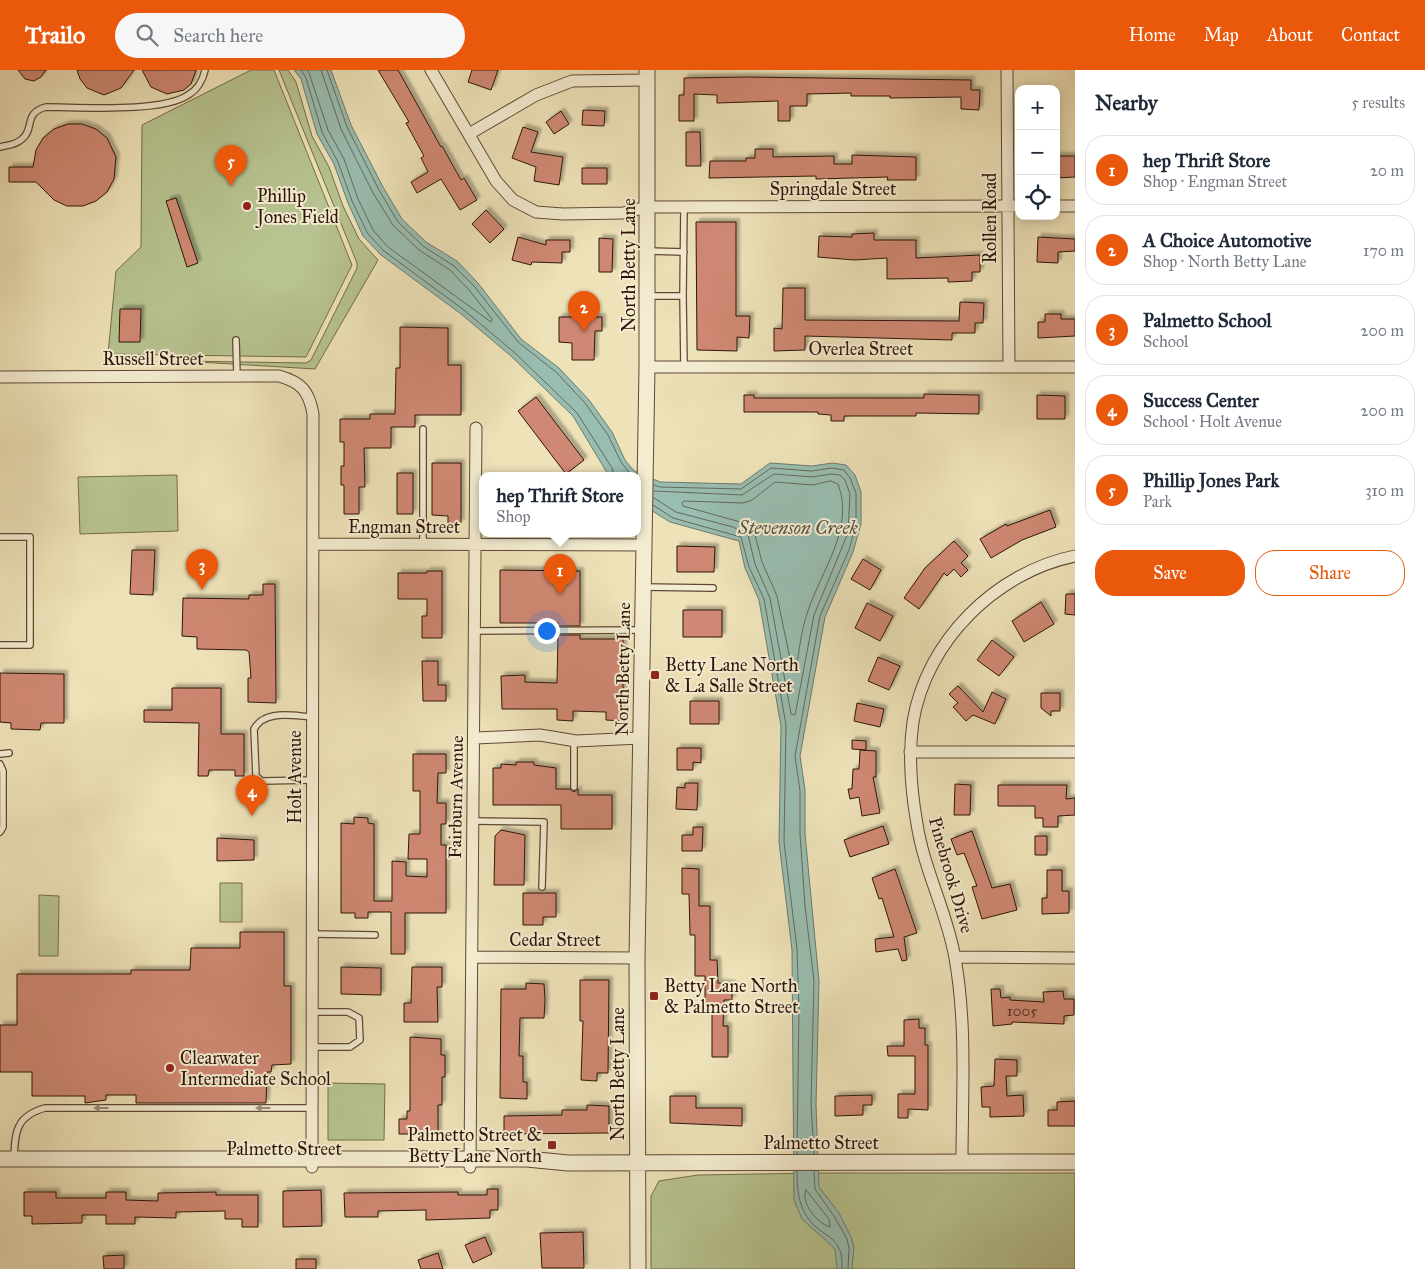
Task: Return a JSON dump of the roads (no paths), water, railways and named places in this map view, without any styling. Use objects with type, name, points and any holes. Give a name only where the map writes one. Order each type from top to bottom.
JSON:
[{"type":"street","name":"Springdale Street","points":[[431,70],[496,181],[513,200],[536,212],[623,213],[647,207],[1013,206]]},
{"type":"street","name":"Rollen Road","points":[[1007,70],[1013,206],[1009,367]]},
{"type":"street","points":[[469,134],[536,95],[572,81],[647,75]]},
{"type":"street","name":"North Betty Lane","points":[[638,1269],[636,1163],[637,958],[647,367],[647,75]]},
{"type":"street","points":[[1060,206],[1075,206]]},
{"type":"street","name":"Overlea Street","points":[[647,367],[1075,367]]},
{"type":"street","name":"Russell Street","points":[[0,377],[279,376],[293,380],[304,388]]},
{"type":"street","name":"Holt Avenue","points":[[304,388],[310,399],[313,414],[312,1163]]},
{"type":"street","name":"Fairburn Avenue","points":[[470,1163],[477,544],[476,428]]},
{"type":"street","name":"Engman Street","points":[[313,544],[644,545]]},
{"type":"street","name":"Pinebrook Drive","points":[[962,1162],[962,1022],[955,957],[917,826],[910,752],[913,721],[924,683],[957,629],[975,608],[1002,586],[1054,560],[1075,556]]},
{"type":"street","points":[[475,738],[540,735],[574,740],[640,738]]},
{"type":"street","points":[[910,752],[1075,752]]},
{"type":"street","name":"Cedar Street","points":[[472,957],[637,958]]},
{"type":"street","points":[[955,957],[1075,958]]},
{"type":"street","name":"Palmetto Street","points":[[7,1159],[312,1163]]},
{"type":"street","name":"Palmetto Street","points":[[0,1167],[470,1163],[527,1159],[568,1163],[1075,1162]]},
{"type":"lane","points":[[0,147],[17,143],[24,138],[31,116],[37,109],[46,107],[143,107],[161,103],[187,96],[200,83],[206,70]]},
{"type":"lane","points":[[684,207],[684,367]]},
{"type":"lane","points":[[647,251],[684,252]]},
{"type":"lane","points":[[647,296],[683,296]]},
{"type":"lane","points":[[236,340],[237,376]]},
{"type":"lane","points":[[423,429],[423,544]]},
{"type":"lane","points":[[0,537],[30,537],[30,645],[0,645]]},
{"type":"lane","points":[[644,586],[713,588]]},
{"type":"lane","points":[[476,631],[642,630]]},
{"type":"lane","points":[[313,717],[271,716],[258,723],[254,729],[256,776],[262,781],[313,780]]},
{"type":"lane","points":[[574,740],[574,787]]},
{"type":"lane","points":[[0,754],[9,753]]},
{"type":"lane","points":[[0,764],[3,772],[3,827],[0,832]]},
{"type":"lane","points":[[474,821],[544,822],[542,887]]},
{"type":"lane","points":[[312,934],[375,935]]},
{"type":"lane","points":[[312,1012],[348,1012],[360,1018],[360,1040],[350,1046],[312,1047]]},
{"type":"lane","points":[[7,1159],[21,1122],[30,1113],[45,1108],[312,1108]]},
{"type":"water","name":"Stevenson Creek","points":[[294,70],[331,70],[351,125],[402,219],[426,242],[457,261],[478,283],[521,339],[559,368],[589,400],[612,432],[625,460],[636,472],[607,472],[573,416],[511,356],[461,314],[381,255],[363,236],[348,203],[334,164],[317,134],[301,79]]},
{"type":"water","name":"Stevenson Creek","points":[[770,463],[812,466],[832,463],[846,465],[855,475],[861,492],[861,524],[853,552],[825,617],[800,756],[805,790],[805,834],[819,981],[816,1105],[819,1187],[839,1213],[851,1237],[854,1247],[852,1269],[837,1269],[835,1249],[802,1219],[794,1200],[792,950],[779,842],[781,726],[759,600],[745,568],[739,541],[670,522],[641,504],[641,474],[660,482],[741,484]]},
{"type":"place","name":"Phillip Jones Park","points":[[231,186]]},
{"type":"place","name":"Phillip Jones Field","points":[[247,206]]},
{"type":"place","name":"A Choice Automotive","points":[[584,332]]},
{"type":"place","name":"Palmetto School","points":[[202,590]]},
{"type":"place","name":"hep Thrift Store","points":[[560,595]]},
{"type":"place","name":"Betty Lane North & La Salle Street","points":[[655,675]]},
{"type":"place","name":"Success Center","points":[[252,816]]},
{"type":"place","name":"Betty Lane North & Palmetto Street","points":[[654,996]]},
{"type":"place","name":"Clearwater Intermediate School","points":[[170,1068]]},
{"type":"place","name":"Palmetto Street & Betty Lane North","points":[[552,1145]]}]
